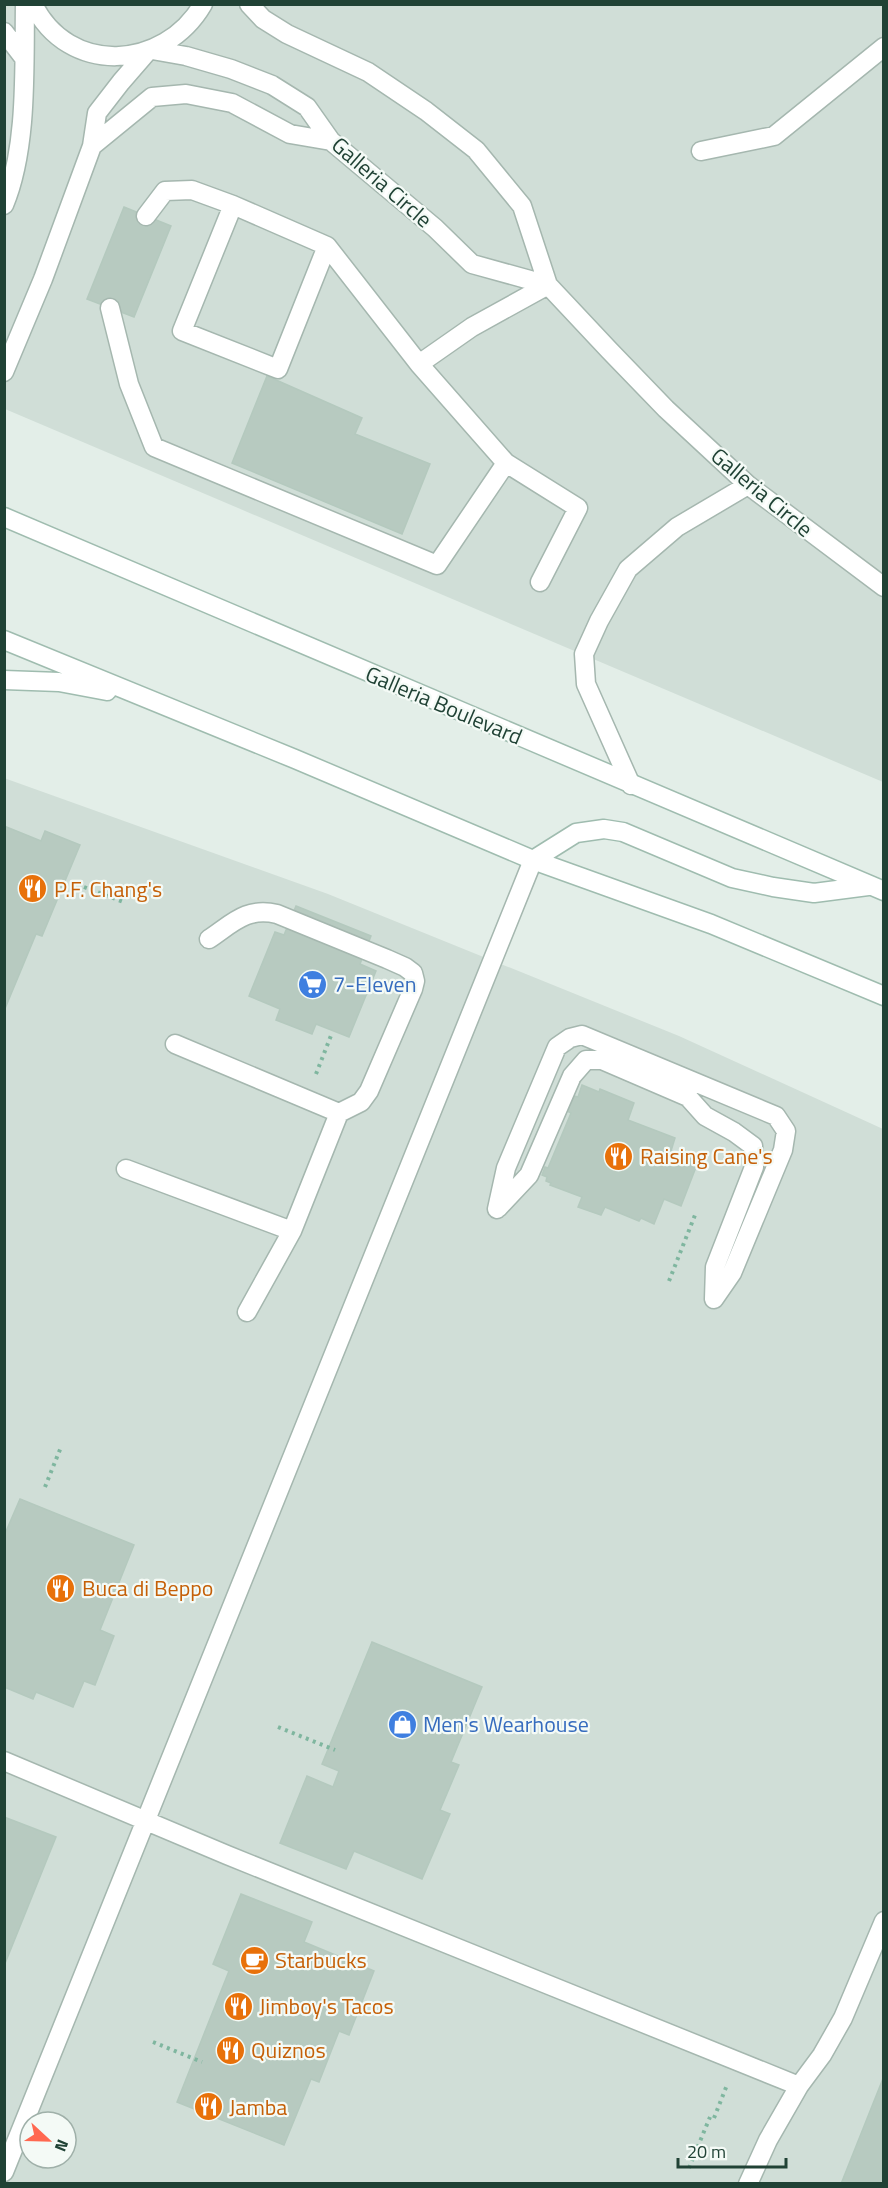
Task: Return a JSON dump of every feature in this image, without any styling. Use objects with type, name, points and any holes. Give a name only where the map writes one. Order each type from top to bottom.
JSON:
[{"type":"main road","points":[[7,197],[21,125],[25,4]]},
{"type":"main road","points":[[33,4],[39,17],[60,38],[87,52],[117,57],[150,51]]},
{"type":"main road","points":[[4,372],[43,279],[92,147],[97,113],[121,82],[150,51],[181,33],[203,4]]},
{"type":"main road","name":"Galleria Circle","points":[[249,4],[264,19],[287,34],[368,72],[426,111],[476,150],[522,206],[548,285],[666,409],[748,485],[884,587]]},
{"type":"main road","points":[[4,32],[24,58]]},
{"type":"main road","points":[[701,151],[774,136],[884,47]]},
{"type":"main road","name":"Galleria Circle","points":[[150,51],[186,56],[231,69],[272,85],[307,107],[331,141],[435,228],[472,264],[548,285]]},
{"type":"main road","points":[[92,147],[152,98],[186,94],[232,103],[290,134],[331,141]]},
{"type":"main road","points":[[146,216],[165,191],[192,190],[327,246],[419,364],[507,463],[578,508],[540,582]]},
{"type":"main road","points":[[232,205],[182,331],[278,369],[327,246]]},
{"type":"main road","points":[[419,364],[472,327],[548,285]]},
{"type":"main road","points":[[110,308],[129,384],[154,447],[436,565],[507,463]]},
{"type":"main road","points":[[631,785],[586,684],[584,654],[599,621],[628,569],[677,527],[748,485]]},
{"type":"main road","name":"Galleria Boulevard","points":[[4,517],[877,889]]},
{"type":"main road","points":[[4,640],[534,860],[711,924],[884,996]]},
{"type":"main road","points":[[4,680],[59,682],[149,700]]},
{"type":"main road","points":[[4,2172],[534,860],[576,833],[604,829],[624,832],[732,878],[814,893],[877,889]]},
{"type":"main road","points":[[209,939],[244,916],[254,911],[265,911],[405,967],[413,973],[415,981],[369,1091],[361,1102],[339,1113],[292,1231],[247,1312]]},
{"type":"main road","points":[[582,1035],[776,1116],[786,1131],[783,1150],[732,1273],[714,1299],[714,1267],[754,1167],[753,1146],[734,1132],[705,1116],[688,1097],[602,1060],[586,1060],[572,1076],[529,1175],[497,1209],[506,1168],[557,1047],[570,1038],[582,1035]]},
{"type":"main road","points":[[175,1044],[339,1113]]},
{"type":"main road","points":[[126,1169],[292,1231]]},
{"type":"main road","points":[[4,1761],[147,1822],[799,2086]]},
{"type":"main road","points":[[748,2184],[768,2140],[799,2086],[822,2055],[843,2018],[884,1921]]},
{"type":"path","points":[[84,887],[126,903]]},
{"type":"path","points":[[306,1099],[332,1033]]},
{"type":"path","points":[[669,1281],[695,1215]]},
{"type":"path","points":[[45,1487],[61,1446]]},
{"type":"path","points":[[278,1727],[334,1750]]},
{"type":"path","points":[[153,2042],[202,2062]]},
{"type":"path","points":[[689,2168],[711,2117]]},
{"type":"shaded area","points":[[4,5],[883,5],[883,782],[5,409]]},
{"type":"shaded area","points":[[4,778],[328,894],[679,1036],[883,1129],[883,2183],[5,2183]]},
{"type":"building","points":[[124,207],[171,226],[134,317],[87,299]]},
{"type":"building","points":[[267,376],[362,418],[355,434],[430,464],[402,534],[232,463]]},
{"type":"building","name":"P.F. Chang's","points":[[4,826],[41,841],[45,831],[80,845],[42,936],[36,934],[4,1011]]},
{"type":"building","name":"7-Eleven","points":[[296,906],[371,936],[360,964],[376,971],[349,1037],[316,1024],[312,1034],[276,1020],[280,1009],[249,996],[275,932],[284,935]]},
{"type":"building","name":"Raising Cane's","points":[[582,1085],[599,1092],[600,1089],[634,1103],[628,1120],[675,1138],[671,1151],[698,1162],[681,1206],[664,1199],[654,1224],[641,1218],[639,1221],[605,1207],[601,1215],[578,1207],[582,1197],[550,1185],[551,1183],[546,1181],[547,1177],[542,1175],[545,1167],[548,1168],[571,1113],[567,1111],[574,1096],[578,1097]]},
{"type":"building","name":"Buca di Beppo","points":[[20,1499],[134,1545],[100,1630],[114,1636],[95,1685],[84,1681],[73,1707],[36,1692],[33,1699],[4,1687],[4,1536]]},
{"type":"building","name":"Men's Wearhouse","points":[[372,1642],[482,1687],[451,1762],[459,1765],[440,1810],[450,1814],[422,1879],[354,1851],[346,1869],[280,1843],[307,1776],[333,1787],[339,1771],[322,1764]]},
{"type":"building","points":[[4,1817],[56,1837],[4,1966]]},
{"type":"building","points":[[241,1894],[312,1922],[304,1942],[374,1971],[349,2035],[339,2031],[319,2082],[311,2079],[284,2145],[177,2102],[229,1971],[213,1964]]},
{"type":"building","points":[[884,2076],[884,2184],[841,2184]]},
{"type":"place","name":"P.F. Chang's","points":[[33,889]]},
{"type":"place","name":"7-Eleven","points":[[312,984]]},
{"type":"place","name":"Raising Cane's","points":[[619,1156]]},
{"type":"place","name":"Buca di Beppo","points":[[61,1588]]},
{"type":"place","name":"Men's Wearhouse","points":[[402,1724]]},
{"type":"place","name":"Starbucks","points":[[254,1960]]},
{"type":"place","name":"Jimboy's Tacos","points":[[238,2006]]},
{"type":"place","name":"Quiznos","points":[[230,2050]]},
{"type":"place","name":"Jamba","points":[[208,2107]]}]
